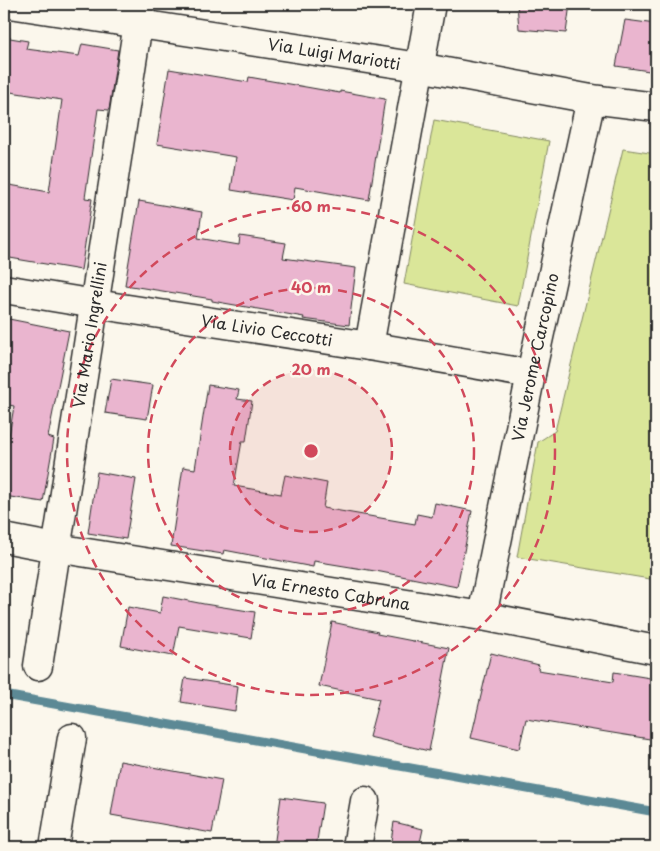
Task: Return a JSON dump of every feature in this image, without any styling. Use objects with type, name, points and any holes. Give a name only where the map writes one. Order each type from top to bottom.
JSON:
[{"type":"street","name":"Via Luigi Mariotti","points":[[10,4],[140,14],[591,99],[656,107]]},
{"type":"street","points":[[369,346],[431,4]]},
{"type":"street","name":"Via Mario Ingrellini","points":[[38,666],[140,14]]},
{"type":"street","name":"Via Jerome Carcopino","points":[[482,616],[531,374],[591,99]]},
{"type":"street","name":"Via Livio Ceccotti","points":[[4,289],[369,346],[531,374]]},
{"type":"street","name":"Via Ernesto Cabruna","points":[[4,538],[482,616],[656,650]]},
{"type":"street","points":[[54,847],[72,738]]},
{"type":"street","points":[[357,847],[365,801]]},
{"type":"green space","points":[[434,120],[549,141],[518,306],[404,284]]},
{"type":"green space","points":[[623,149],[656,154],[656,580],[517,557],[538,442],[555,431]]},
{"type":"building","points":[[517,4],[570,4],[566,33],[519,29]]},
{"type":"building","points":[[625,20],[656,24],[656,72],[616,66]]},
{"type":"building","points":[[4,37],[28,41],[26,49],[79,56],[82,44],[118,50],[109,110],[98,109],[85,198],[92,199],[81,270],[4,257],[4,184],[49,192],[62,100],[4,91]]},
{"type":"building","points":[[169,69],[248,82],[249,77],[385,99],[369,200],[295,187],[293,200],[231,190],[236,157],[157,144]]},
{"type":"building","points":[[139,201],[202,212],[198,238],[239,245],[240,236],[286,243],[283,258],[356,268],[349,325],[303,319],[304,317],[212,301],[212,299],[125,285]]},
{"type":"building","points":[[4,318],[69,331],[48,437],[54,439],[43,502],[4,496],[4,466],[14,406],[4,404]]},
{"type":"building","points":[[111,379],[153,385],[147,419],[105,413]]},
{"type":"building","points":[[208,385],[239,390],[237,399],[252,401],[246,441],[242,441],[234,486],[281,494],[285,475],[327,483],[323,508],[415,524],[417,514],[432,517],[435,503],[472,511],[457,587],[314,561],[313,567],[224,550],[223,554],[171,546],[183,467],[195,469]]},
{"type":"building","points":[[97,472],[136,479],[126,539],[88,533]]},
{"type":"building","points":[[163,596],[255,612],[251,638],[179,626],[173,656],[121,646],[128,607],[160,613]]},
{"type":"building","points":[[332,622],[378,632],[377,634],[449,648],[429,751],[369,737],[379,699],[319,686]]},
{"type":"building","points":[[491,653],[539,665],[538,670],[613,682],[614,672],[656,679],[656,740],[526,719],[519,749],[471,738]]},
{"type":"building","points":[[185,678],[238,686],[235,711],[181,702]]},
{"type":"building","points":[[120,761],[222,780],[212,833],[111,815]]},
{"type":"building","points":[[281,797],[323,803],[316,847],[274,847]]},
{"type":"building","points":[[394,822],[423,829],[419,847],[390,847]]},
{"type":"waterway","points":[[4,695],[656,812]]}]
